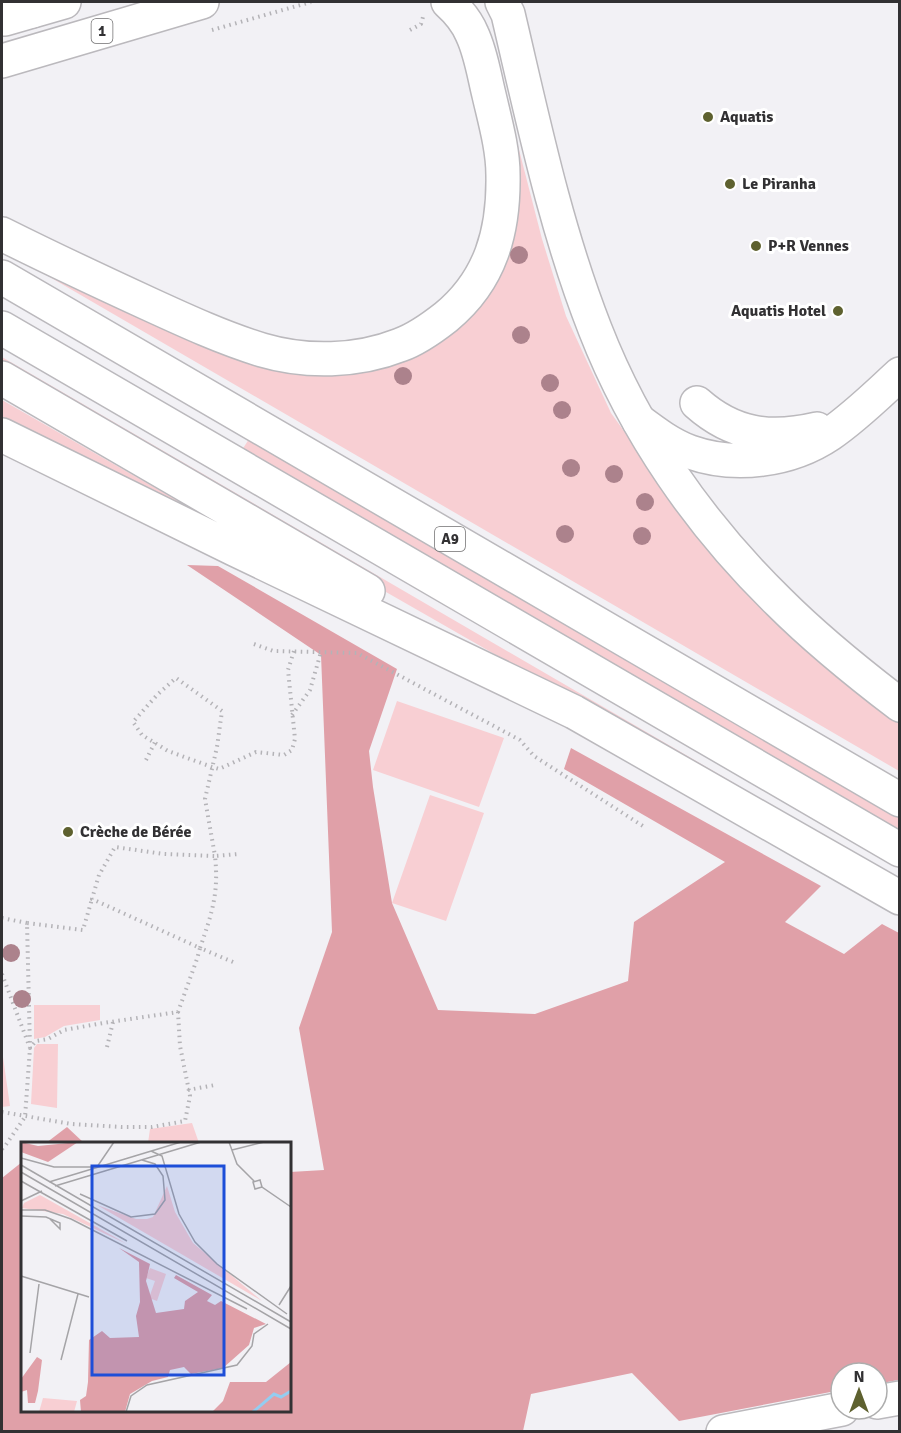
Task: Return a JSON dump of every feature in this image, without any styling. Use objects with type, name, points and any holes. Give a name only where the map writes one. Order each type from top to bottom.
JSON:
[{"type":"main road","points":[[18,11],[64,2]]},
{"type":"main road","points":[[2,234],[192,323],[264,351],[308,358],[349,358],[369,355],[401,345],[430,330],[456,309],[477,283],[491,258],[499,233],[504,200],[503,166],[477,45],[465,21],[435,5]]},
{"type":"main road","points":[[506,6],[542,156],[578,284],[616,377],[639,421],[677,484],[752,575],[817,638],[900,705]]},
{"type":"main road","name":"1","points":[[2,61],[205,17]]},
{"type":"main road","name":"A9","points":[[2,277],[900,800]]},
{"type":"main road","points":[[2,328],[900,850]]},
{"type":"main road","points":[[639,421],[670,442],[690,452],[723,459],[769,459],[807,446],[829,435],[900,374]]},
{"type":"main road","points":[[2,378],[574,712],[900,898]]},
{"type":"main road","points":[[697,403],[710,415],[734,427],[764,434],[810,431],[852,417]]},
{"type":"main road","points":[[2,435],[574,712]]},
{"type":"main road","points":[[723,1431],[829,1411]]},
{"type":"path","points":[[205,17],[311,2]]},
{"type":"path","points":[[410,30],[422,24],[423,17],[435,5]]},
{"type":"path","points":[[254,644],[273,651],[357,653],[520,740],[534,756],[646,828]]},
{"type":"path","points":[[2,1112],[71,1124],[122,1127],[152,1127],[185,1121],[190,1096],[180,1046],[178,1012],[215,902],[217,876],[205,799],[212,767],[222,711],[176,678],[133,722],[142,735],[168,752],[212,767],[219,769],[256,752],[284,755],[292,750],[295,739],[288,670],[294,651]]},
{"type":"path","points":[[292,715],[310,690],[321,652]]},
{"type":"path","points":[[146,760],[155,742]]},
{"type":"path","points":[[2,918],[83,930],[99,875],[115,848],[164,854],[215,856],[238,854]]},
{"type":"path","points":[[92,899],[234,962]]},
{"type":"path","points":[[2,1149],[25,1117],[30,1048],[27,923]]},
{"type":"path","points":[[2,974],[30,1048]]},
{"type":"path","points":[[30,1048],[36,1041],[48,1040],[64,1030],[178,1012]]},
{"type":"path","points":[[107,1047],[113,1022]]},
{"type":"path","points":[[189,1090],[215,1085]]},
{"type":"shaded area","points":[[516,138],[542,239],[566,316],[611,413],[692,526],[899,720],[899,771],[36,269],[302,367],[467,312],[507,139]]},
{"type":"shaded area","points":[[2,357],[899,879],[899,886],[2,370]]},
{"type":"shaded area","points":[[2,400],[241,537],[2,425]]},
{"type":"shaded area","points":[[249,439],[899,817],[899,835],[242,450]]},
{"type":"shaded area","points":[[187,565],[218,566],[397,669],[369,751],[373,787],[392,903],[438,1010],[535,1014],[628,981],[634,922],[725,862],[564,769],[571,748],[821,886],[785,922],[844,954],[882,924],[899,933],[900,1378],[889,1382],[889,1361],[829,1361],[829,1392],[679,1421],[632,1373],[531,1394],[523,1431],[2,1431],[2,1178],[21,1163],[21,1412],[291,1412],[291,1172],[324,1170],[299,1028],[332,932],[321,655]]},
{"type":"shaded area","points":[[397,701],[504,738],[479,807],[373,770]]},
{"type":"shaded area","points":[[430,795],[484,813],[446,921],[392,903]]},
{"type":"shaded area","points":[[34,1005],[100,1005],[100,1020],[64,1026],[45,1037],[34,1039]]},
{"type":"shaded area","points":[[37,1044],[58,1044],[57,1108],[31,1104],[34,1048]]},
{"type":"shaded area","points":[[2,1050],[10,1106],[2,1107]]},
{"type":"shaded area","points":[[192,1123],[199,1142],[148,1142],[150,1129]]},
{"type":"shaded area","points":[[67,1127],[83,1142],[47,1142]]},
{"type":"place","name":"Aquatis","points":[[708,117]]},
{"type":"place","name":"Le Piranha","points":[[730,184]]},
{"type":"place","name":"P+R Vennes","points":[[756,246]]},
{"type":"place","name":"Aquatis Hotel","points":[[838,311]]},
{"type":"place","name":"Crèche de Bérée","points":[[68,832]]}]
